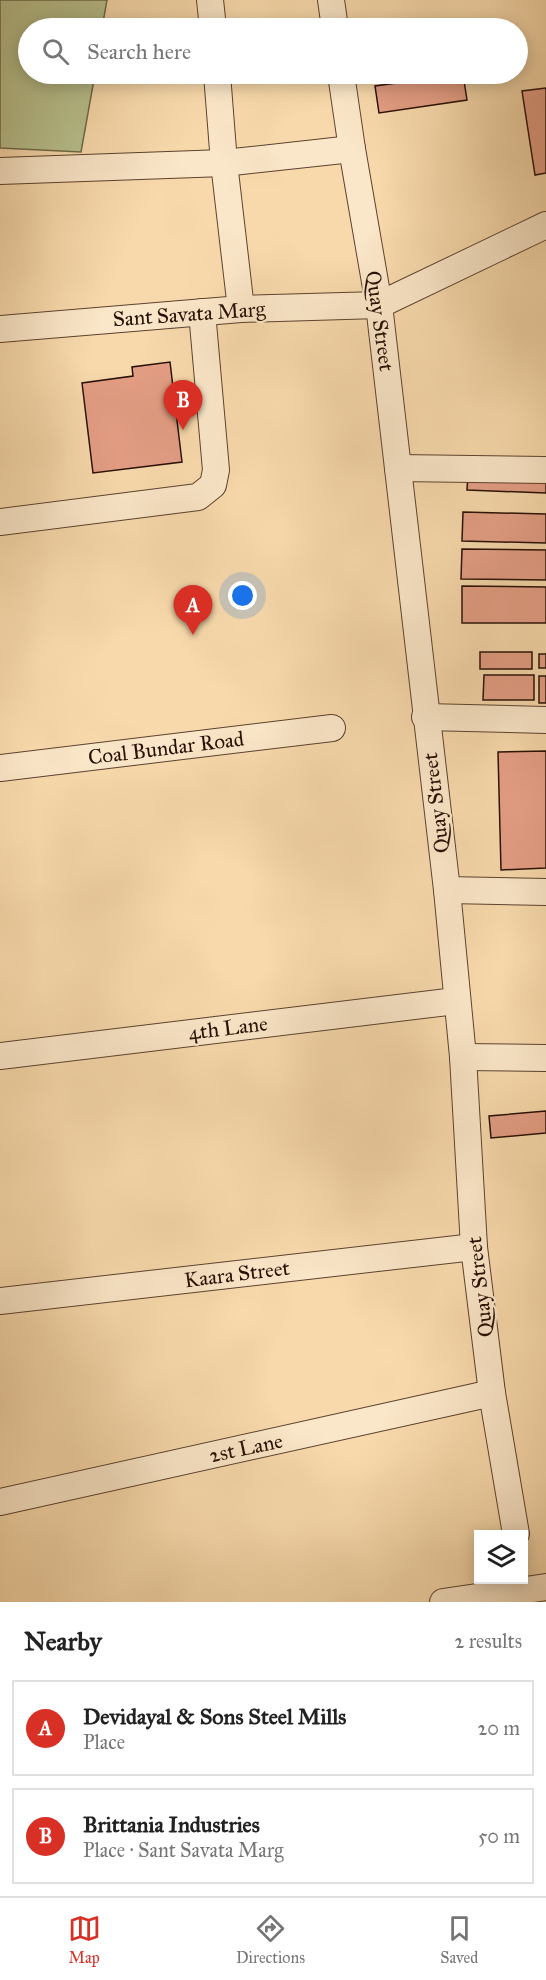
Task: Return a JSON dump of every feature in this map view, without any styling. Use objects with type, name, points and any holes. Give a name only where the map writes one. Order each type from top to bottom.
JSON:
[{"type":"street","points":[[210,0],[212,18]]},
{"type":"street","points":[[331,0],[334,18]]},
{"type":"street","points":[[218,84],[224,163],[241,309]]},
{"type":"street","name":"Quay Street","points":[[342,84],[379,305],[447,890],[463,1057],[474,1247],[492,1393],[515,1530]]},
{"type":"street","points":[[0,171],[224,163],[352,149]]},
{"type":"street","points":[[379,305],[546,225]]},
{"type":"street","name":"Sant Savata Marg","points":[[0,329],[241,309],[379,305]]},
{"type":"street","points":[[0,522],[198,497],[213,484],[216,470],[202,312]]},
{"type":"street","points":[[398,468],[546,470]]},
{"type":"street","points":[[426,717],[546,720]]},
{"type":"street","name":"Coal Bundar Road","points":[[0,768],[332,728]]},
{"type":"street","points":[[447,890],[546,892]]},
{"type":"street","name":"4th Lane","points":[[0,1056],[456,1001]]},
{"type":"street","points":[[463,1057],[546,1058]]},
{"type":"street","name":"Kaara Street","points":[[0,1301],[474,1247]]},
{"type":"street","name":"2st Lane","points":[[0,1502],[492,1393]]},
{"type":"street","points":[[443,1602],[532,1584]]},
{"type":"green space","points":[[0,0],[107,0],[104,18],[18,18],[18,84],[93,84],[81,152],[0,148]]},
{"type":"building","points":[[465,84],[467,100],[379,113],[375,86]]},
{"type":"building","points":[[546,88],[546,173],[535,175],[522,91]]},
{"type":"building","points":[[170,362],[182,462],[93,473],[82,383],[133,376],[132,367]]},
{"type":"building","points":[[468,474],[546,476],[546,493],[467,490]]},
{"type":"building","points":[[463,512],[546,514],[546,543],[462,541]]},
{"type":"building","points":[[462,549],[546,550],[546,580],[461,579]]},
{"type":"building","points":[[462,586],[546,587],[546,623],[462,623]]},
{"type":"building","points":[[480,652],[532,652],[532,669],[480,669]]},
{"type":"building","points":[[539,654],[546,654],[546,668],[539,668]]},
{"type":"building","points":[[484,675],[534,675],[534,700],[483,700]]},
{"type":"building","points":[[539,676],[546,676],[546,703],[539,703]]},
{"type":"building","points":[[546,751],[546,868],[501,870],[498,752]]},
{"type":"building","points":[[546,1111],[546,1133],[491,1138],[489,1116]]},
{"type":"place","name":"Brittania Industries","points":[[183,430]]},
{"type":"place","name":"Devidayal & Sons Steel Mills","points":[[193,635]]}]
